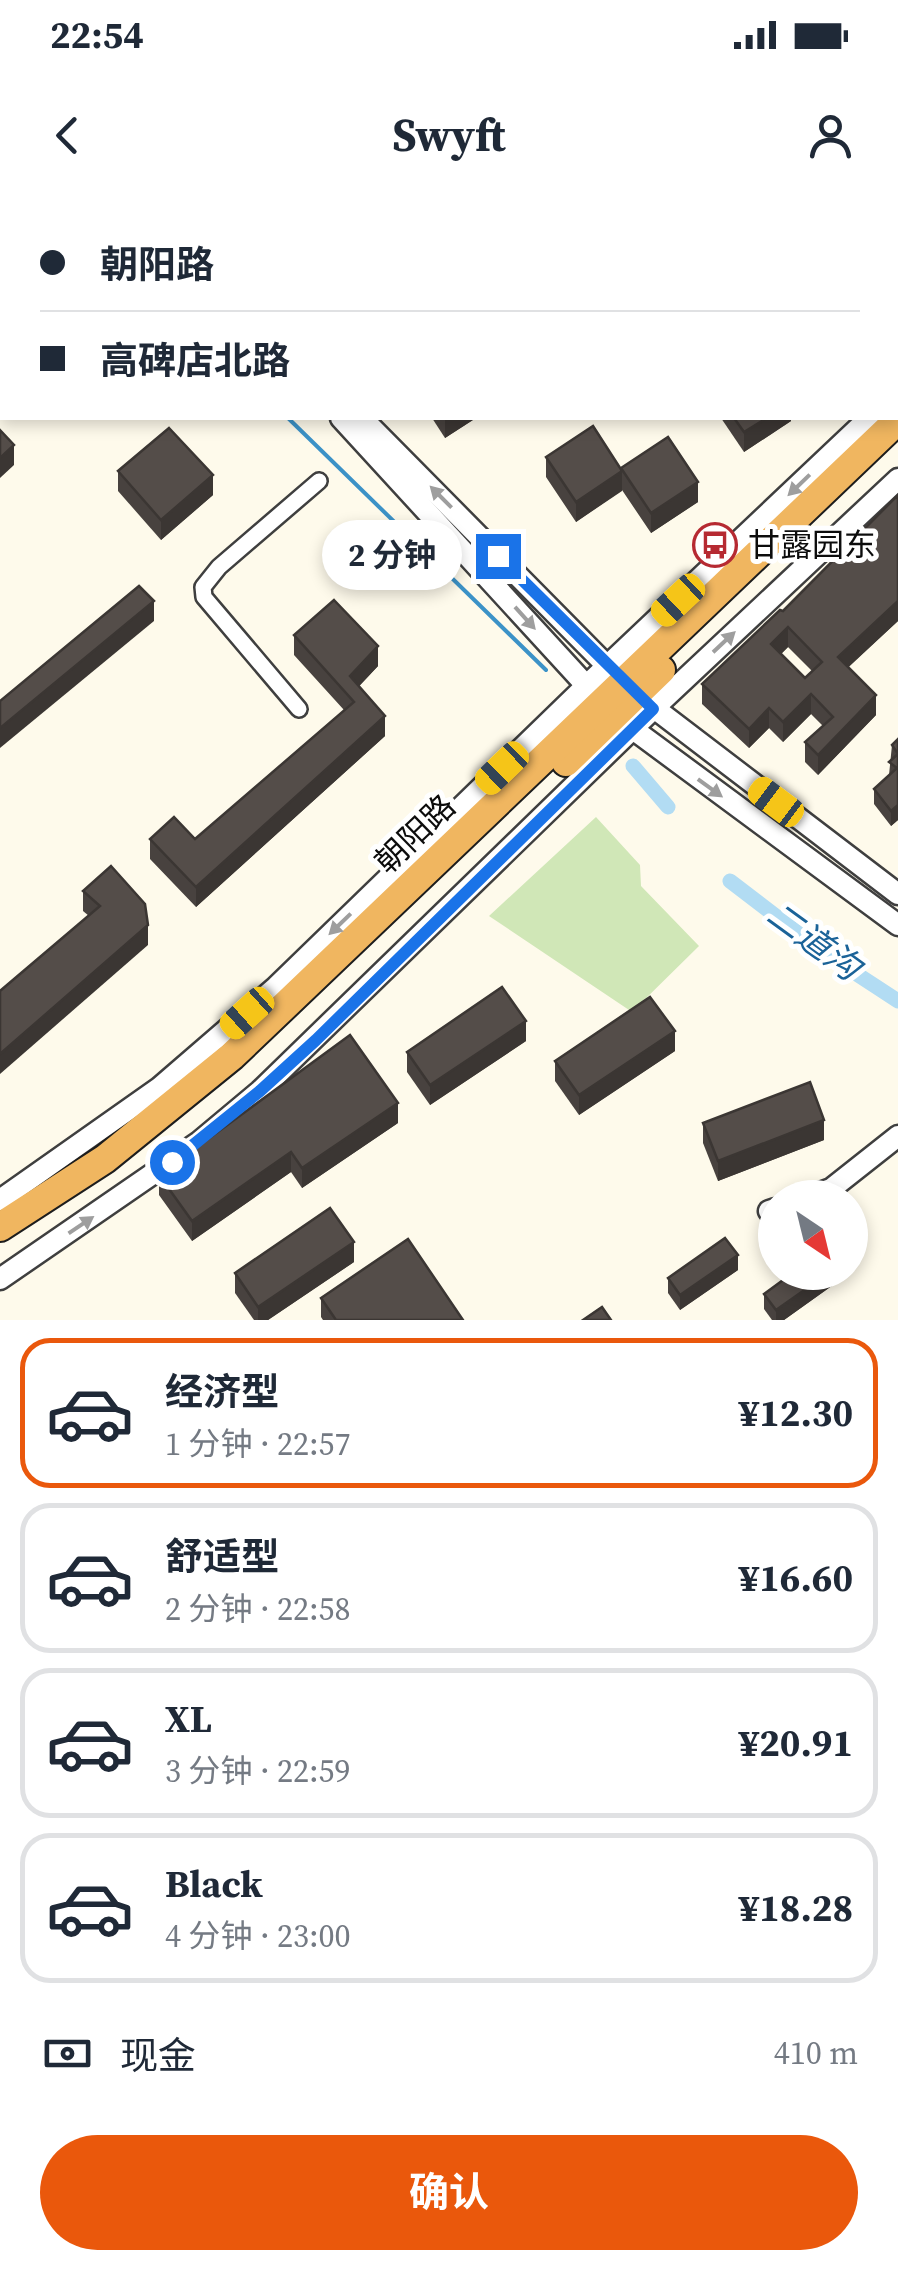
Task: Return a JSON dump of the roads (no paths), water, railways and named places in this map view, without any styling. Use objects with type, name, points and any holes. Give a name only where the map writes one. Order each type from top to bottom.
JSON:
[{"type":"highway","name":"朝阳路","points":[[0,1247],[182,1118],[300,1013],[898,420]]},
{"type":"highway","name":"朝阳路","points":[[630,687],[898,445]]},
{"type":"highway","name":"朝阳路","points":[[0,1228],[105,1158],[232,1056],[609,708]]},
{"type":"street","points":[[342,420],[609,708],[898,925]]},
{"type":"street","points":[[364,420],[630,687],[898,894]]},
{"type":"street","name":"朝阳路","points":[[0,1279],[199,1142],[260,1091],[630,687],[867,420]]},
{"type":"street","name":"朝阳路","points":[[630,687],[898,480]]},
{"type":"street","points":[[299,709],[204,597],[203,586],[218,567],[319,482]]},
{"type":"street","name":"朝阳路","points":[[0,1200],[160,1088],[609,708]]},
{"type":"street","points":[[842,1180],[898,1136]]},
{"type":"waterway","name":"二道沟","points":[[290,420],[546,670]]},
{"type":"waterway","name":"二道沟","points":[[633,766],[668,807]]},
{"type":"waterway","name":"二道沟","points":[[730,881],[820,950],[898,1001]]},
{"type":"place","name":"甘露园东","points":[[715,545]]}]
